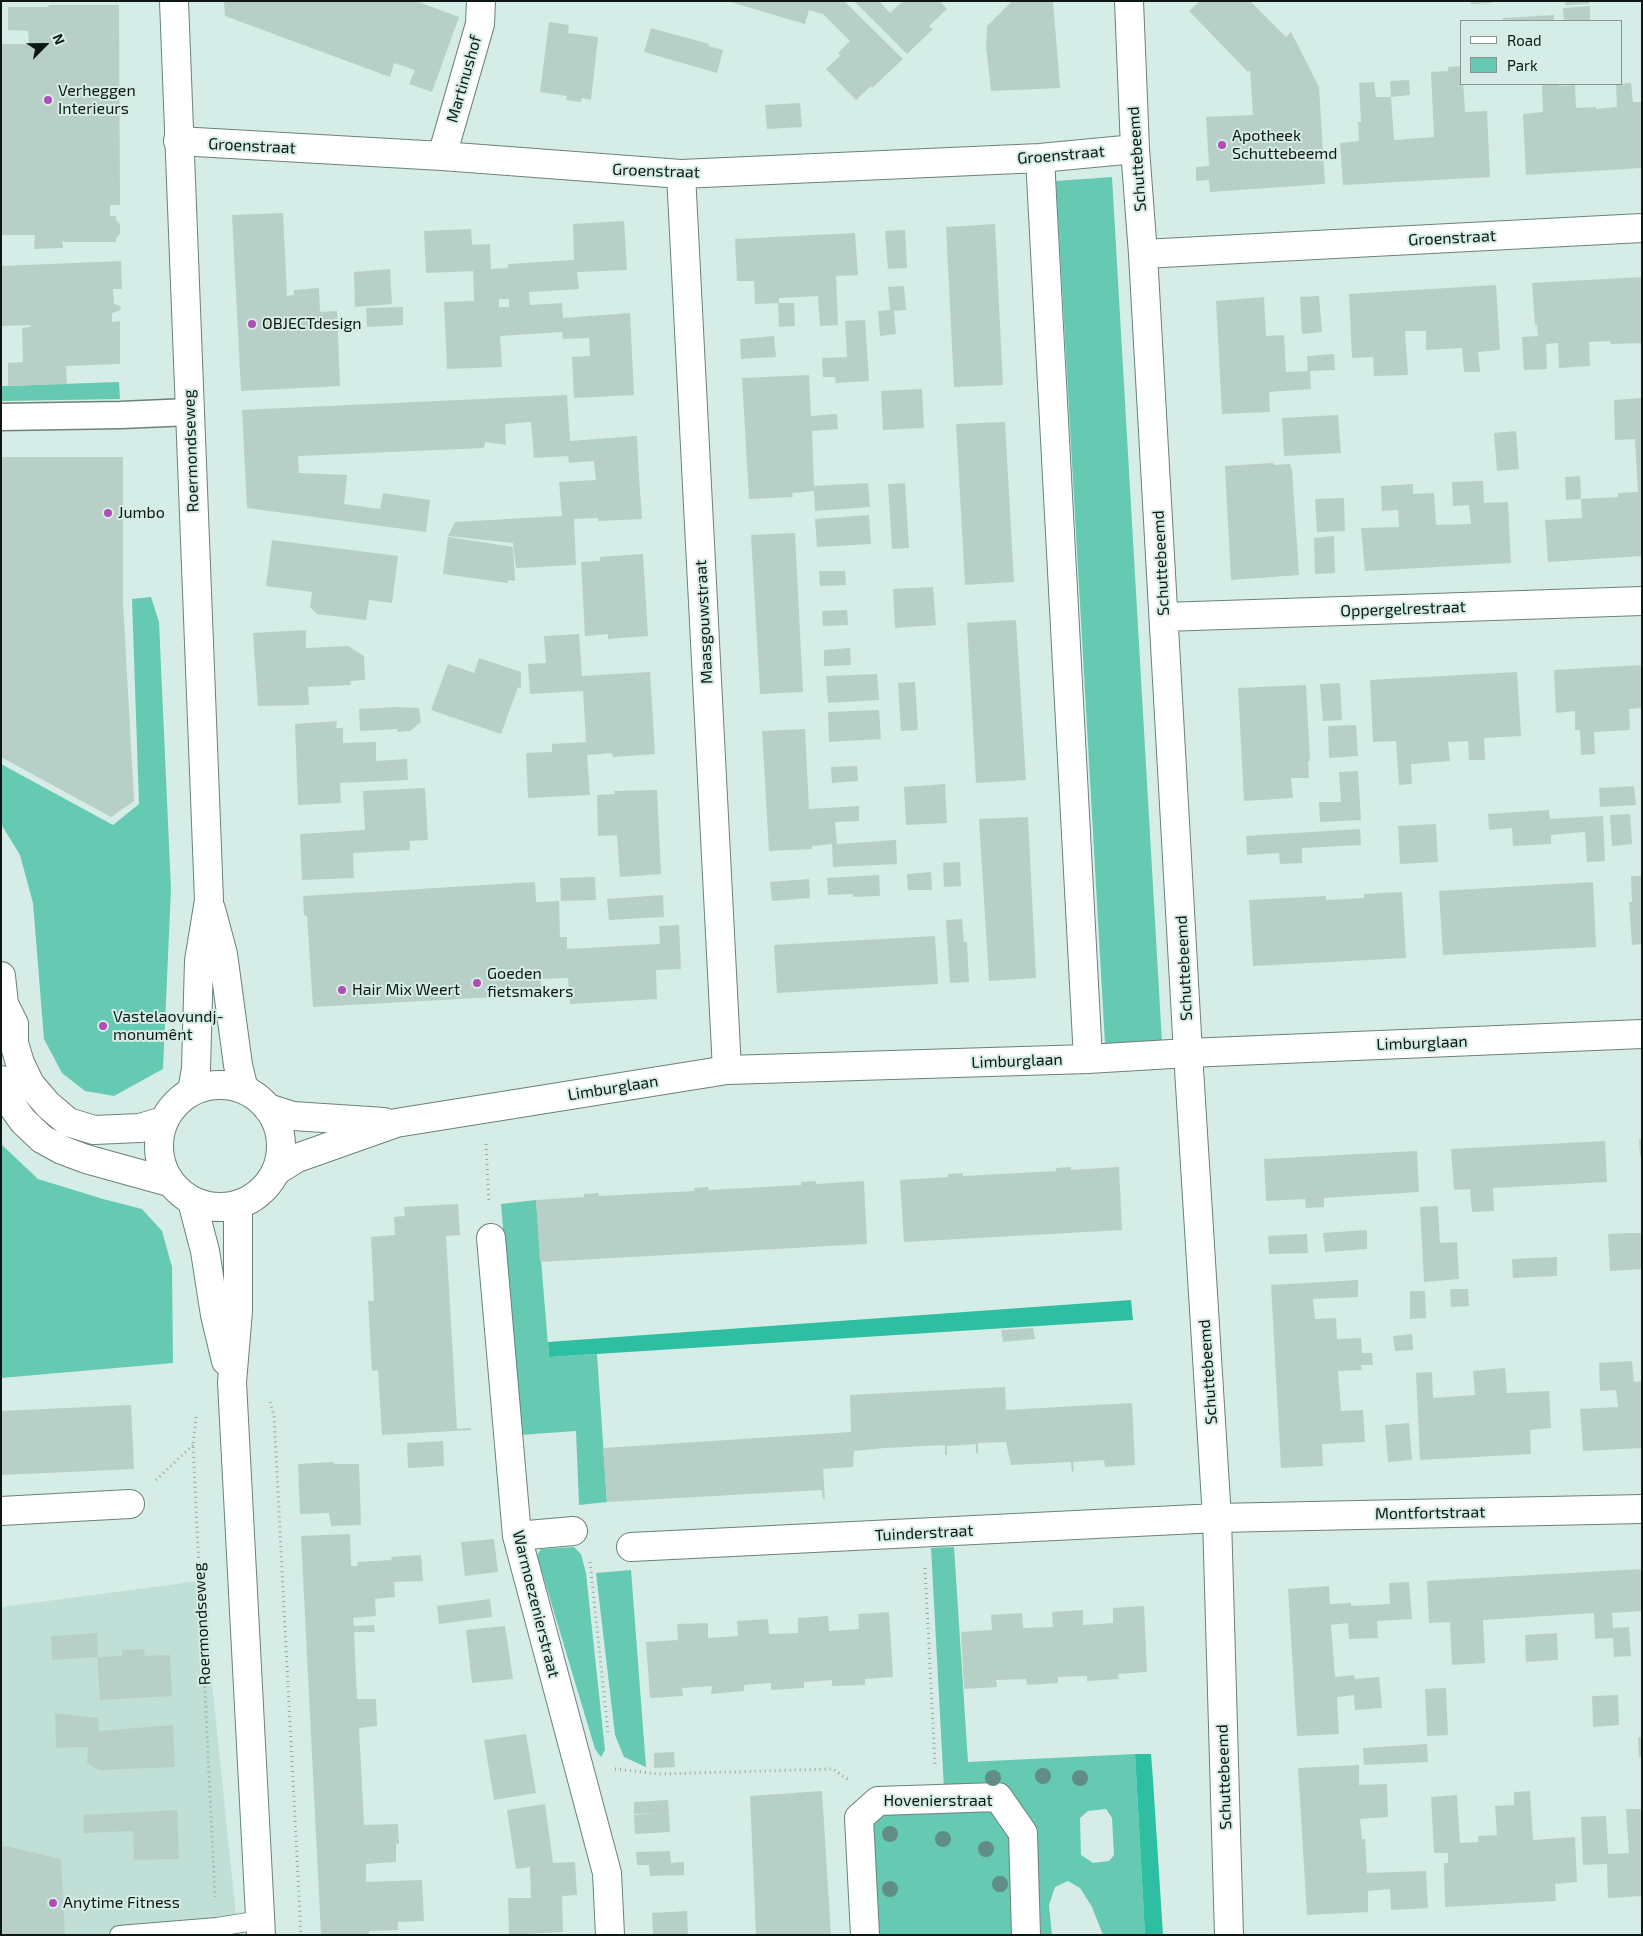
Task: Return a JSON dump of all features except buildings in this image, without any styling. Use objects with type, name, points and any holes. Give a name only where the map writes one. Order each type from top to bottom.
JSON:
[{"type":"street","name":"Roermondseweg","points":[[174,1],[208,900],[199,961],[196,1069],[192,1091]]},
{"type":"street","name":"Martinushof","points":[[442,156],[480,24],[481,1]]},
{"type":"street","name":"Schuttebeemd","points":[[1129,1],[1134,149],[1143,254],[1188,1053],[1217,1518],[1229,1935]]},
{"type":"street","name":"Groenstraat","points":[[178,142],[442,156],[681,174],[1040,158],[1134,149]]},
{"type":"street","points":[[1040,158],[1088,1058]]},
{"type":"street","name":"Maasgouwstraat","points":[[681,174],[727,1070]]},
{"type":"street","name":"Groenstraat","points":[[1143,254],[1642,228]]},
{"type":"street","points":[[1,417],[189,412]]},
{"type":"street","name":"Oppergelrestraat","points":[[1164,617],[1642,601]]},
{"type":"street","name":"Roermondseweg","points":[[208,900],[223,954],[238,1065],[244,1090]]},
{"type":"street","points":[[1,976],[2,1007],[14,1024],[14,1043],[20,1063],[30,1084],[48,1105],[68,1122],[94,1130],[140,1128],[163,1121]]},
{"type":"street","name":"Limburglaan","points":[[276,1171],[297,1158],[396,1123],[727,1070],[1088,1058],[1642,1034]]},
{"type":"street","points":[[1,1080],[12,1104],[23,1121],[42,1139],[62,1150],[86,1159],[169,1182]]},
{"type":"street","points":[[218,1085],[227,1085],[244,1090],[268,1108],[276,1122],[281,1138],[281,1155],[276,1171],[267,1186],[254,1198],[238,1205],[223,1208],[207,1207],[192,1201],[169,1182],[160,1163],[159,1142],[163,1121],[175,1104],[192,1091],[218,1085]]},
{"type":"street","name":"Limburglaan","points":[[268,1108],[293,1116],[396,1123]]},
{"type":"street","points":[[192,1201],[205,1251],[215,1315],[232,1382]]},
{"type":"street","points":[[238,1205],[238,1311],[232,1382],[260,1927]]},
{"type":"street","name":"Warmoezenierstraat","points":[[491,1238],[516,1536],[606,1873],[610,1935]]},
{"type":"street","points":[[1,1511],[130,1504]]},
{"type":"street","name":"Montfortstraat","points":[[1217,1518],[1642,1509]]},
{"type":"street","name":"Tuinderstraat","points":[[631,1548],[1217,1518]]},
{"type":"street","points":[[516,1536],[573,1531]]},
{"type":"street","name":"Hovenierstraat","points":[[865,1935],[859,1818],[878,1801],[936,1798],[998,1798],[1022,1833],[1026,1935]]},
{"type":"lane","points":[[119,1935],[217,1927],[260,1927]]},
{"type":"path","points":[[484,1108],[491,1238]]},
{"type":"path","name":"Roermondseweg","points":[[196,1416],[193,1445],[217,1927]]},
{"type":"path","points":[[130,1504],[193,1445]]},
{"type":"path","points":[[924,1533],[936,1798]]},
{"type":"path","points":[[590,1560],[609,1739]]},
{"type":"path","points":[[612,1769],[659,1774],[833,1769],[878,1801]]},
{"type":"shaded area","points":[[207,1580],[213,1693],[238,1935],[1,1935],[1,1607]]},
{"type":"green space","points":[[1112,177],[1162,1042],[1105,1044],[1056,181]]},
{"type":"green space","points":[[119,382],[120,399],[1,401],[1,386]]},
{"type":"green space","points":[[151,597],[159,622],[171,889],[163,1069],[114,1096],[85,1091],[62,1073],[44,1039],[33,903],[20,855],[1,824],[1,764],[113,825],[139,804],[132,599]]},
{"type":"green space","points":[[1,1144],[38,1179],[142,1209],[162,1231],[172,1267],[173,1363],[1,1378]]},
{"type":"green space","points":[[536,1200],[549,1357],[597,1354],[607,1502],[579,1505],[576,1431],[520,1435],[501,1204]]},
{"type":"green space","points":[[1131,1300],[1133,1320],[549,1357],[548,1342]]},
{"type":"green space","points":[[574,1547],[581,1554],[586,1573],[605,1750],[601,1757],[595,1749],[537,1555],[541,1549]]},
{"type":"green space","points":[[954,1547],[968,1762],[1135,1754],[1145,1935],[1103,1935],[1092,1907],[1080,1888],[1068,1881],[1055,1887],[1049,1905],[1052,1935],[1041,1935],[1036,1830],[944,1789],[931,1548]],"holes":[[[1106,1809],[1112,1818],[1114,1855],[1109,1861],[1093,1863],[1081,1855],[1080,1818],[1088,1811]]]},
{"type":"green space","points":[[631,1570],[646,1767],[624,1757],[615,1735],[596,1573]]},
{"type":"green space","points":[[1135,1754],[1151,1754],[1163,1935],[1145,1935]]},
{"type":"green space","points":[[989,1807],[1012,1838],[1016,1935],[875,1935],[869,1829],[887,1809]]},
{"type":"place","name":"Verheggen Interieurs","points":[[48,100]]},
{"type":"place","name":"Apotheek Schuttebeemd","points":[[1222,145]]},
{"type":"place","name":"OBJECTdesign","points":[[252,324]]},
{"type":"place","name":"Jumbo","points":[[108,513]]},
{"type":"place","name":"Goeden fietsmakers","points":[[477,983]]},
{"type":"place","name":"Hair Mix Weert","points":[[342,990]]},
{"type":"place","name":"Vastelaovundj- monumênt","points":[[103,1026]]},
{"type":"place","name":"Anytime Fitness","points":[[53,1903]]}]
